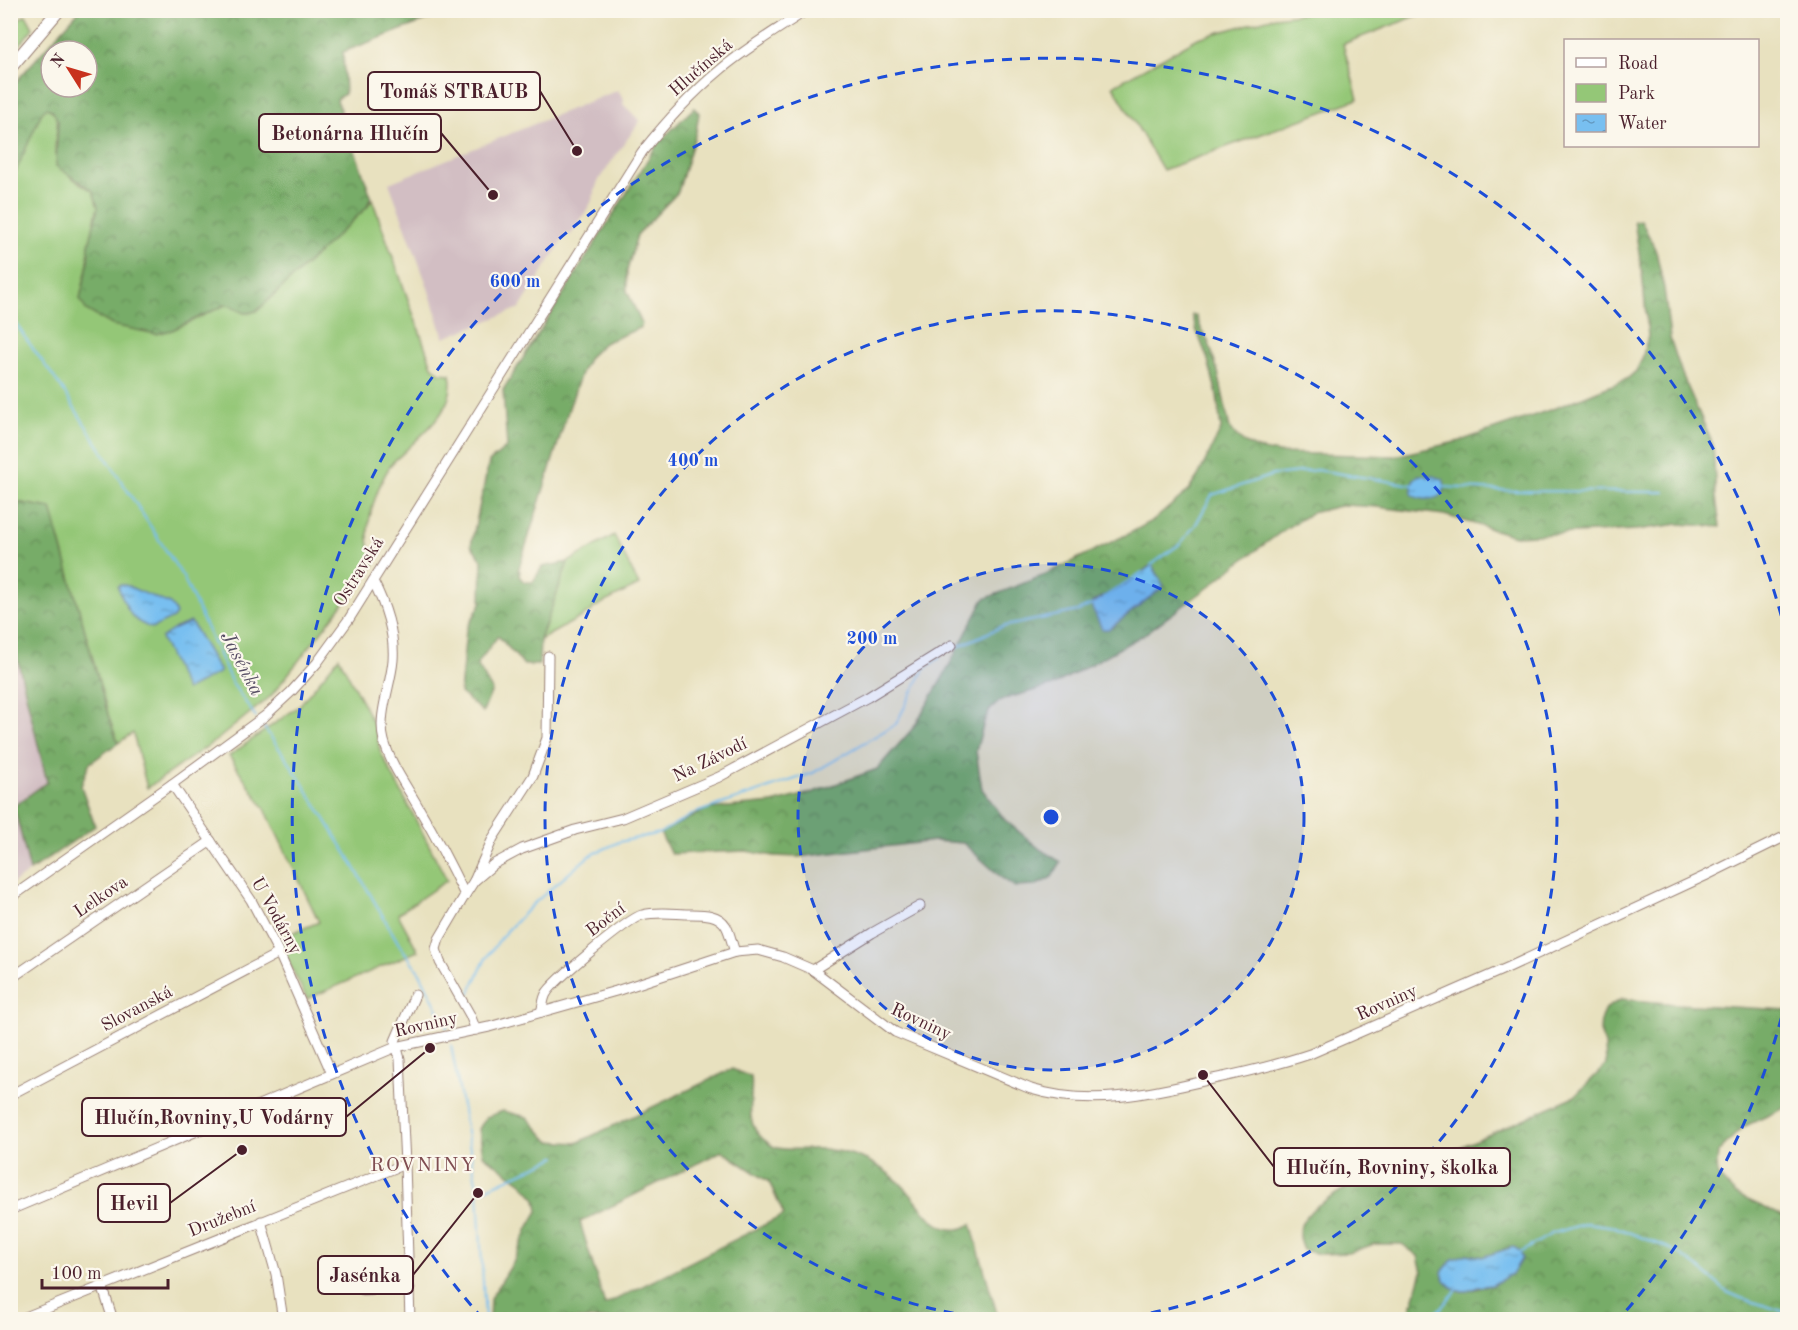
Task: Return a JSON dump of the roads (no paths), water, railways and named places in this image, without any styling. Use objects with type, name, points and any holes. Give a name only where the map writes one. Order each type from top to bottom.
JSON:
[{"type":"main road","points":[[10,68],[59,10]]},
{"type":"street","name":"Hlučínská","points":[[632,168],[670,117],[719,70],[807,10]]},
{"type":"street","name":"Ostravská","points":[[10,898],[245,732],[291,692],[332,644],[632,168]]},
{"type":"street","points":[[373,581],[384,606],[394,647],[382,732],[384,741],[395,766],[465,895]]},
{"type":"street","name":"Na Závodí","points":[[474,881],[494,864],[522,849],[575,830],[623,818],[719,777],[868,697],[952,645]]},
{"type":"street","name":"Na Závodí","points":[[476,1030],[440,962],[436,949],[474,881],[493,838],[533,776],[547,738],[549,656]]},
{"type":"street","name":"U Vodárny","points":[[172,784],[251,900],[279,953],[332,1074]]},
{"type":"street","name":"Rovniny","points":[[10,1210],[396,1047],[476,1030],[616,991],[735,952],[758,950],[783,957],[813,970],[895,1032],[1031,1089],[1059,1097],[1084,1099],[1152,1092],[1240,1073],[1310,1053],[1509,967],[1788,835]]},
{"type":"street","name":"Lelkova","points":[[10,979],[211,842]]},
{"type":"street","points":[[813,970],[920,906]]},
{"type":"street","name":"Boční","points":[[541,1012],[546,994],[557,982],[600,944],[640,915],[652,913],[706,914],[717,917],[726,925],[735,952]]},
{"type":"street","name":"Slovanská","points":[[10,1095],[279,953]]},
{"type":"street","points":[[410,1320],[400,1059],[395,1041],[415,995]]},
{"type":"street","name":"Družební","points":[[18,1320],[405,1164]]},
{"type":"street","points":[[261,1221],[276,1274],[283,1320]]},
{"type":"street","points":[[102,1285],[113,1320]]},
{"type":"street","points":[[362,1290],[410,1288]]},
{"type":"water","points":[[1419,475],[1443,479],[1445,486],[1441,495],[1424,499],[1412,495],[1413,481]]},
{"type":"water","points":[[1152,565],[1164,586],[1109,629],[1102,629],[1091,605]]},
{"type":"water","points":[[120,585],[170,604],[176,614],[173,618],[152,628],[138,622],[124,601],[118,587]]},
{"type":"water","points":[[191,622],[220,672],[186,690],[161,638]]},
{"type":"water","points":[[1513,1247],[1519,1250],[1522,1258],[1512,1274],[1492,1285],[1468,1291],[1456,1291],[1444,1280],[1442,1272],[1453,1259],[1467,1254],[1482,1257]]},
{"type":"waterway","name":"Jasénka","points":[[10,313],[61,387],[183,577],[232,683],[256,717]]},
{"type":"waterway","points":[[1151,565],[1180,544],[1196,524],[1212,495],[1273,475],[1317,470],[1413,485]]},
{"type":"waterway","points":[[1443,487],[1517,491],[1665,492]]},
{"type":"waterway","points":[[1104,597],[1142,572]]},
{"type":"waterway","points":[[955,648],[1001,627],[1078,611],[1091,605]]},
{"type":"waterway","points":[[469,994],[486,958],[504,934],[532,905],[589,856],[619,842],[660,833],[695,813],[813,773],[896,724],[924,669],[940,658]]},
{"type":"waterway","name":"Jasénka","points":[[260,722],[291,765],[399,944],[420,973],[447,1028]]},
{"type":"waterway","points":[[447,1026],[456,1018]]},
{"type":"waterway","name":"Jasénka","points":[[451,1045],[478,1193],[485,1320]]},
{"type":"waterway","points":[[479,1192],[556,1157]]},
{"type":"waterway","points":[[1518,1254],[1551,1234],[1587,1223],[1615,1227],[1671,1249],[1699,1268],[1727,1292],[1788,1313]]},
{"type":"waterway","points":[[1430,1320],[1456,1291]]},
{"type":"place","name":"Tomáš STRAUB","points":[[577,151]]},
{"type":"place","name":"Betonárna Hlučín","points":[[493,195]]},
{"type":"place","name":"Hlučín,Rovniny,U Vodárny","points":[[430,1048]]},
{"type":"place","name":"Hlučín, Rovniny, školka","points":[[1203,1075]]},
{"type":"place","name":"Hevil","points":[[242,1150]]},
{"type":"place","name":"Jasénka","points":[[478,1193]]},
{"type":"district","name":"ROVNINY","points":[[423,1166]]}]
